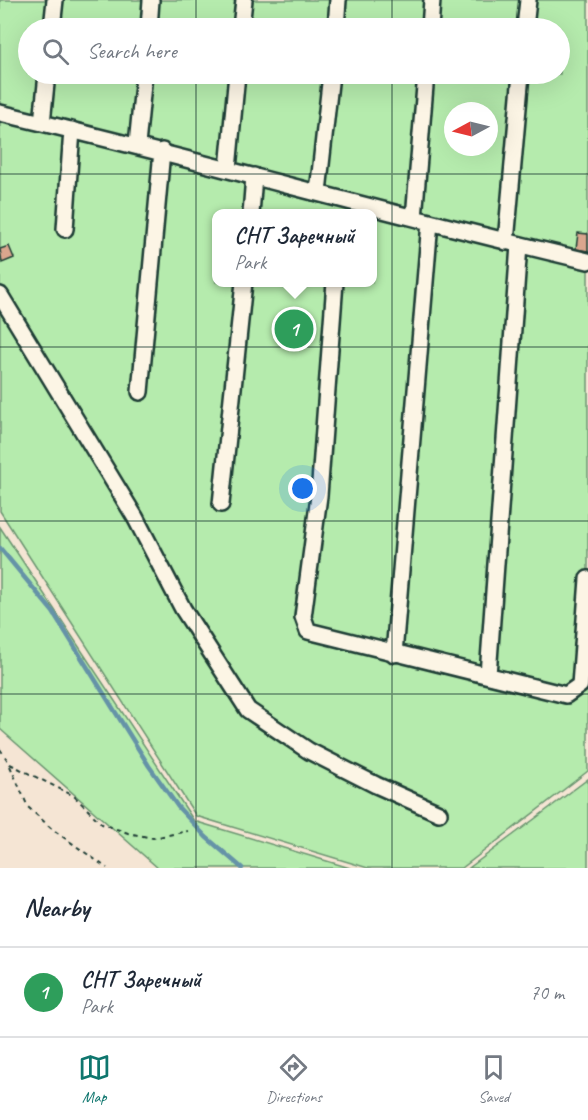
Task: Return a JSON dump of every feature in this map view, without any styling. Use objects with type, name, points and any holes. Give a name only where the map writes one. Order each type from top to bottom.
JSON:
[{"type":"street","points":[[53,18],[55,0]]},
{"type":"street","points":[[149,18],[152,0]]},
{"type":"street","points":[[242,18],[243,0]]},
{"type":"street","points":[[337,18],[339,0]]},
{"type":"street","points":[[431,18],[432,0]]},
{"type":"street","points":[[526,18],[528,0]]},
{"type":"street","points":[[42,123],[46,84]]},
{"type":"street","points":[[137,145],[143,84]]},
{"type":"street","points":[[228,169],[236,84]]},
{"type":"street","points":[[318,192],[330,84]]},
{"type":"street","points":[[414,218],[425,84]]},
{"type":"street","points":[[488,675],[520,84]]},
{"type":"street","points":[[0,112],[318,192],[343,206],[361,209]]},
{"type":"street","points":[[65,229],[72,129]]},
{"type":"street","points":[[140,392],[162,151]]},
{"type":"street","points":[[251,209],[254,176]]},
{"type":"street","points":[[377,212],[414,218],[588,261]]},
{"type":"street","points":[[394,654],[430,222]]},
{"type":"street","points":[[221,504],[243,287]]},
{"type":"street","points":[[335,287],[319,496],[303,617],[308,632],[566,695],[580,685],[588,579]]},
{"type":"street","points":[[0,295],[135,517],[183,609],[248,710],[309,751],[376,785],[439,813]]},
{"type":"path","points":[[0,749],[10,764],[28,807],[52,829],[106,868]]},
{"type":"path","points":[[10,764],[74,796],[102,824],[153,838],[188,831]]},
{"type":"green space","points":[[0,0],[588,0],[588,771],[462,868],[368,868],[196,816],[0,511]]},
{"type":"green space","points":[[0,527],[194,821],[350,868],[158,868],[0,729]]},
{"type":"green space","points":[[588,779],[588,868],[469,868]]},
{"type":"building","points":[[578,233],[588,234],[588,251],[576,249]]},
{"type":"building","points":[[9,246],[14,258],[2,263],[0,249]]},
{"type":"waterway","points":[[0,548],[53,612],[149,766],[178,807],[206,837],[242,868]]},
{"type":"place","name":"СНТ Заречный","points":[[294,329]]}]
